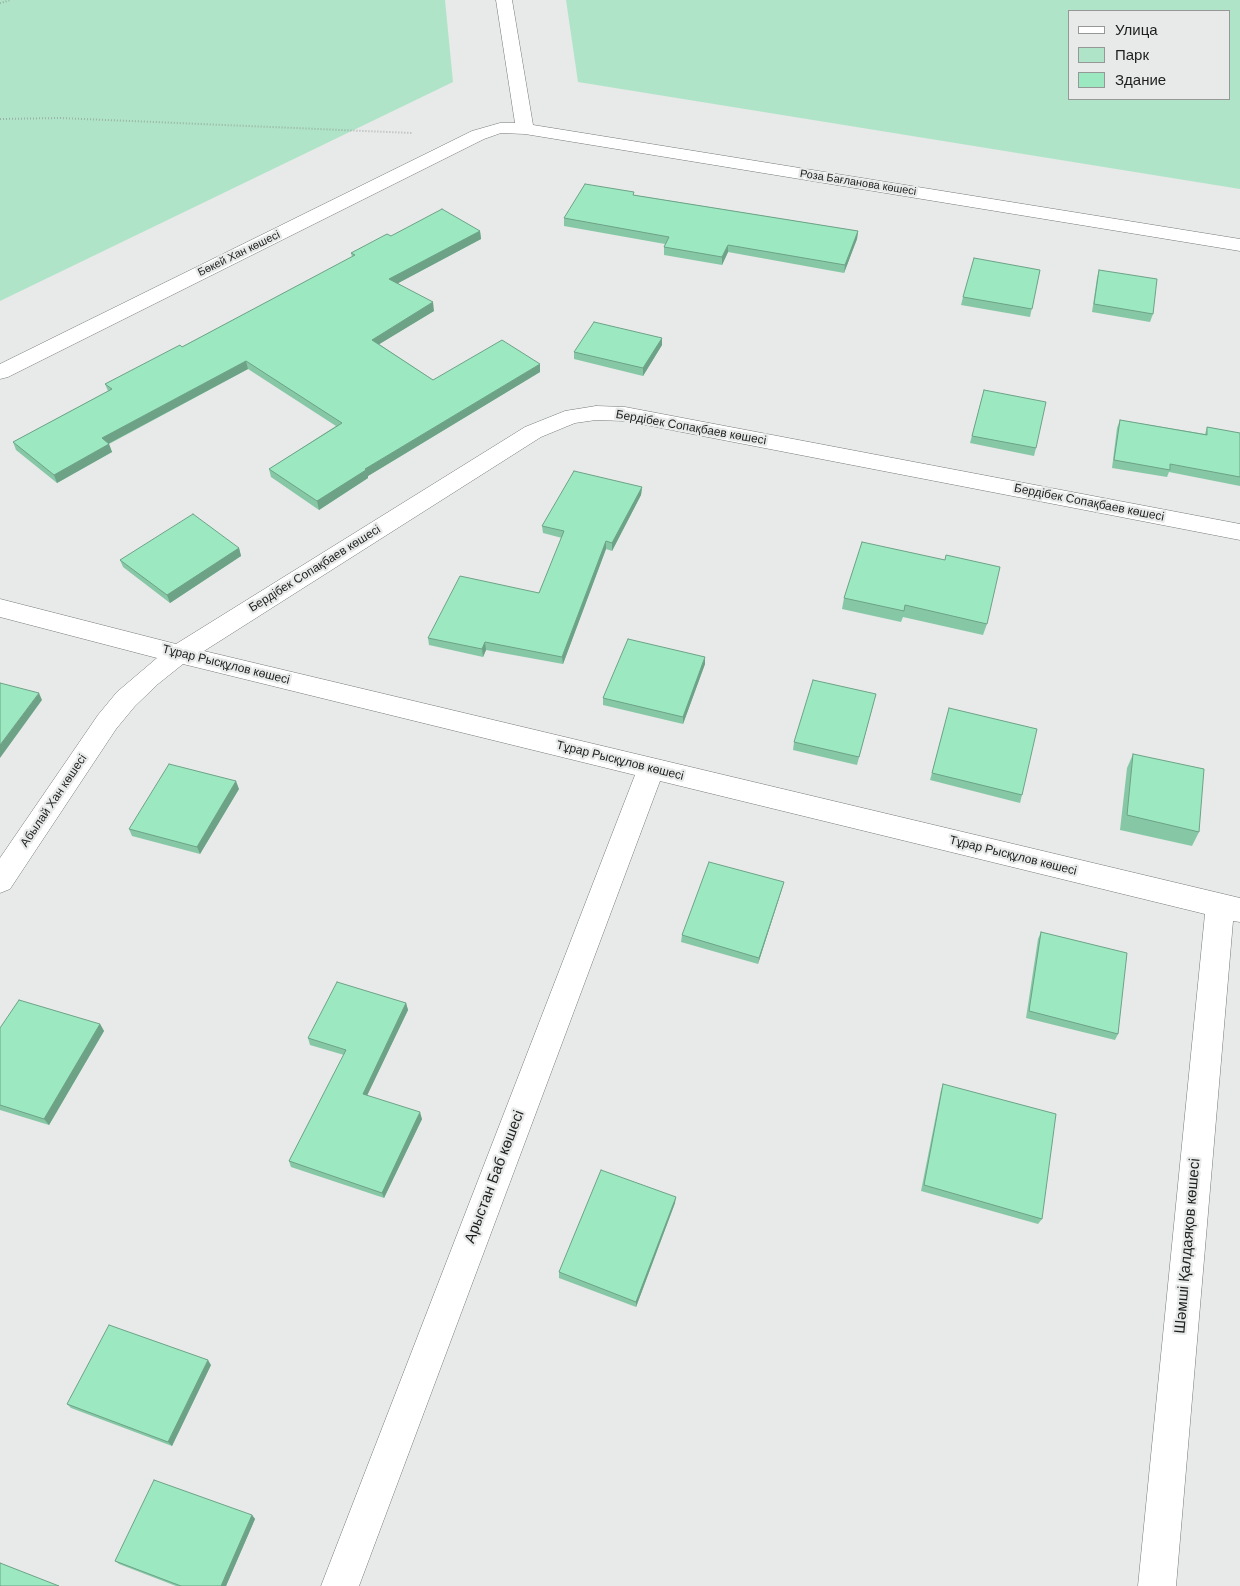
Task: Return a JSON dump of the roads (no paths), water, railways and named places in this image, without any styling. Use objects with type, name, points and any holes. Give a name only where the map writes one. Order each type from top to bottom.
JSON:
[{"type":"street","points":[[504,0],[526,129]]},
{"type":"street","name":"Роза Бағланова көшесі","points":[[478,135],[500,128],[526,129],[1240,245]]},
{"type":"street","name":"Бөкей Хан көшесі","points":[[0,372],[478,135]]},
{"type":"street","name":"Бердібек Сопақбаев көшесі","points":[[107,722],[126,699],[179,654],[533,432],[557,421],[596,413],[625,414],[1240,532]]},
{"type":"street","name":"Тұрар Рысқұлов көшесі","points":[[0,608],[179,654],[1230,908]]},
{"type":"street","name":"Абылай Хан көшесі","points":[[0,881],[107,722]]},
{"type":"street","name":"Арыстан Баб көшесі","points":[[340,1586],[651,768]]},
{"type":"street","name":"Шәмші Қалдаяқов көшесі","points":[[1157,1586],[1230,908]]}]
